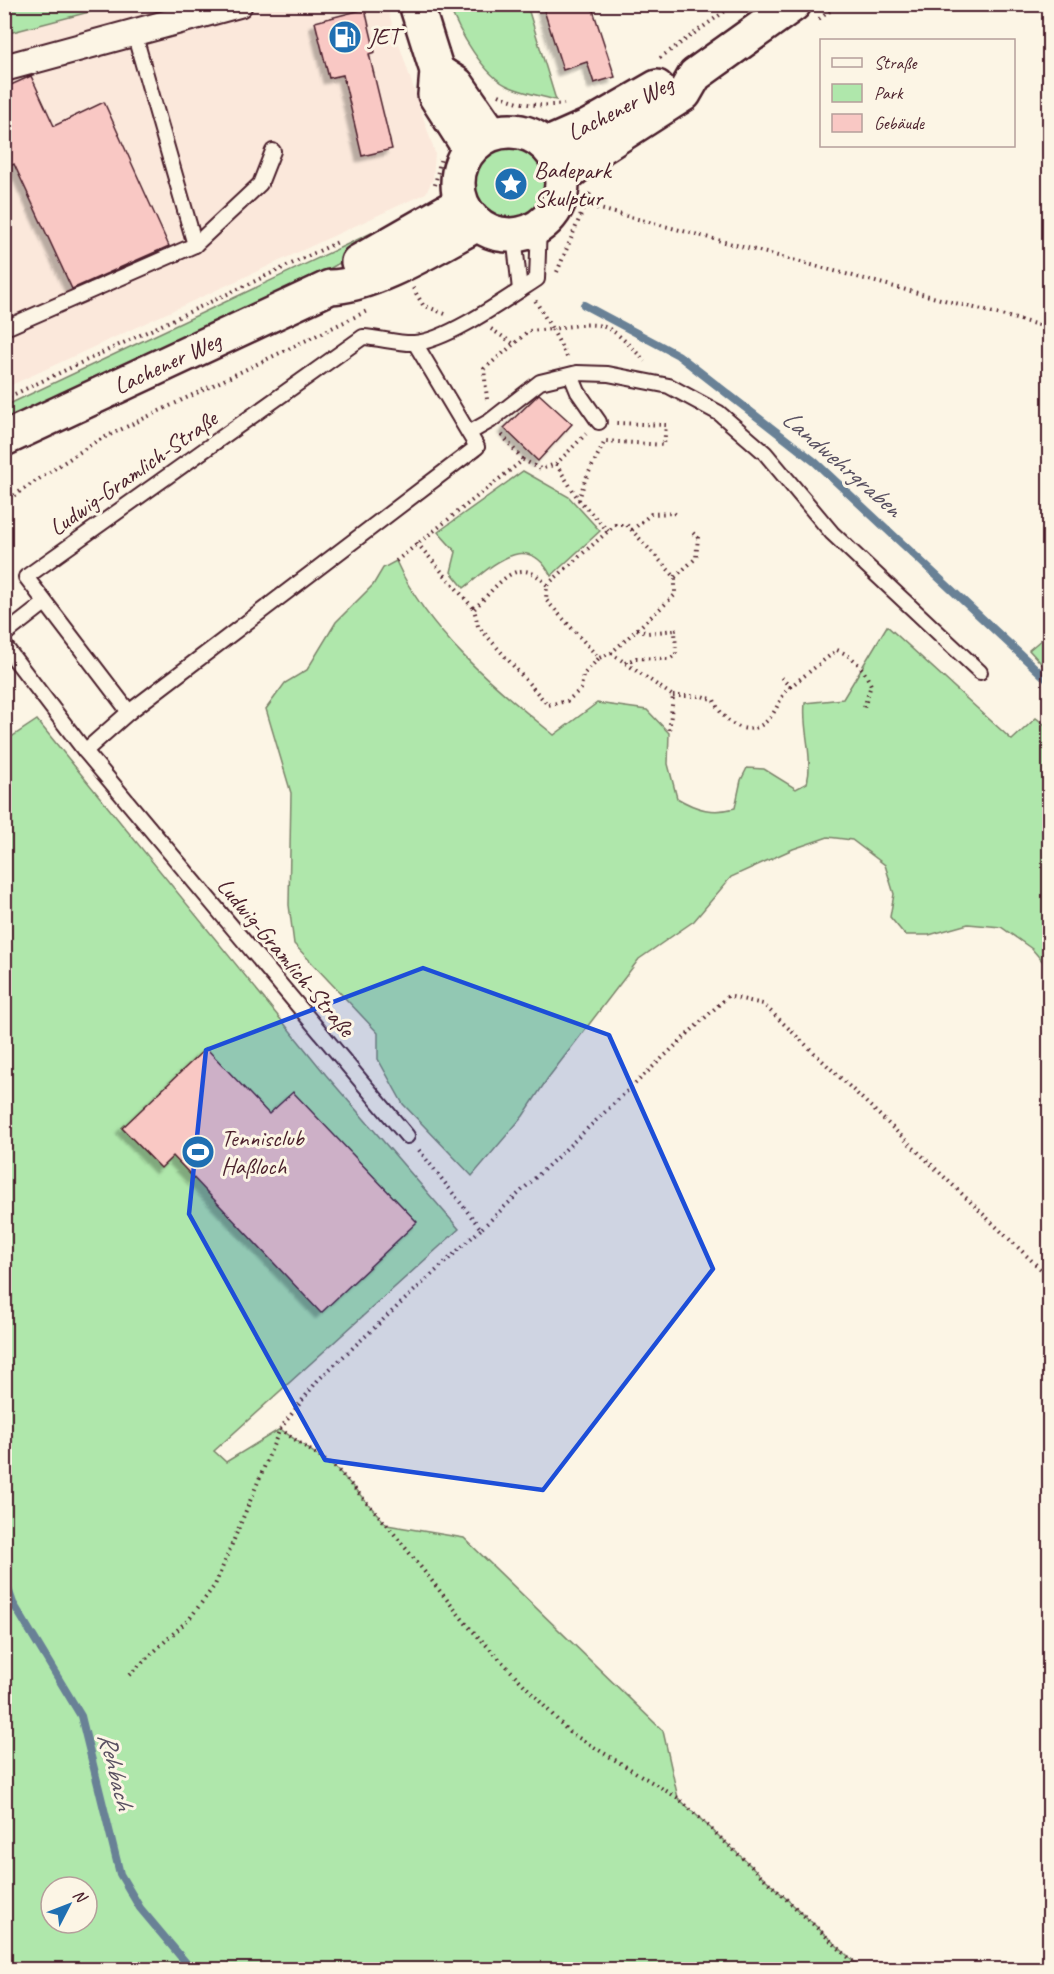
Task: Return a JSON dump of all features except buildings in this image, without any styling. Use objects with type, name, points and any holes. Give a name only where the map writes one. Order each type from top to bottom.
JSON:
[{"type":"main road","points":[[416,4],[437,71],[457,84],[466,144],[458,174],[458,205],[501,235],[526,231],[557,205],[562,178],[554,154],[535,136],[520,131],[505,130],[466,144]]},
{"type":"main road","name":"Lachener Weg","points":[[562,178],[600,148],[684,94],[695,75],[794,4]]},
{"type":"main road","name":"Lachener Weg","points":[[546,145],[590,126],[674,77],[695,75]]},
{"type":"main road","name":"Lachener Weg","points":[[4,439],[330,287],[349,286],[410,260],[458,205]]},
{"type":"street","points":[[4,68],[239,4]]},
{"type":"lane","points":[[134,33],[195,244]]},
{"type":"lane","points":[[10,326],[195,244],[260,184],[273,151]]},
{"type":"lane","points":[[520,290],[526,231]]},
{"type":"lane","name":"Ludwig-Gramlich-Straße","points":[[129,712],[26,577],[363,338],[386,338],[415,343],[458,328],[537,279],[526,231]]},
{"type":"lane","points":[[85,751],[129,712],[477,447],[415,343]]},
{"type":"lane","points":[[469,434],[490,421],[540,382],[574,374],[608,374],[669,386],[719,413],[765,453],[832,533],[980,672]]},
{"type":"lane","points":[[574,374],[578,392],[599,422]]},
{"type":"lane","points":[[4,635],[45,603]]},
{"type":"lane","name":"Ludwig-Gramlich-Straße","points":[[4,645],[85,751],[407,1136]]},
{"type":"path","points":[[655,62],[735,4]]},
{"type":"path","points":[[497,94],[517,103],[545,107],[567,103]]},
{"type":"path","points":[[458,205],[441,158],[466,144]]},
{"type":"path","points":[[554,278],[585,205],[1050,328]]},
{"type":"path","points":[[4,399],[344,239]]},
{"type":"path","points":[[403,293],[413,288]]},
{"type":"path","points":[[4,502],[95,442],[371,309]]},
{"type":"path","points":[[574,374],[552,329],[592,323],[617,332],[669,386]]},
{"type":"path","points":[[490,421],[484,369],[514,344]]},
{"type":"path","points":[[516,451],[523,460],[541,469],[556,464],[599,422],[666,425],[664,445],[605,441],[585,480],[579,500]]},
{"type":"path","points":[[396,561],[523,460]]},
{"type":"path","points":[[556,464],[579,500],[608,531]]},
{"type":"path","points":[[632,530],[651,514],[674,513],[678,517]]},
{"type":"path","points":[[417,543],[474,609],[478,626],[548,705],[567,701],[581,689],[583,675],[599,658],[611,653],[675,595],[675,577],[627,525],[615,525],[548,585],[546,600],[599,658]]},
{"type":"path","points":[[675,577],[696,558],[698,538],[691,531]]},
{"type":"path","points":[[474,609],[510,574],[524,569],[534,572],[548,585]]},
{"type":"path","points":[[637,629],[648,633],[681,629]]},
{"type":"path","points":[[625,663],[636,658],[670,659],[676,654],[675,630]]},
{"type":"path","points":[[611,653],[673,696],[702,696],[714,700],[720,714],[729,723],[739,727],[752,727],[764,723],[783,694],[837,650],[850,655],[864,671],[871,685],[870,697],[864,708]]},
{"type":"path","points":[[781,677],[790,687]]},
{"type":"path","points":[[669,733],[673,696]]},
{"type":"path","points":[[129,1675],[190,1618],[215,1585],[280,1429],[318,1380],[728,996],[763,1004],[1050,1278]]},
{"type":"path","points":[[407,1136],[481,1229]]},
{"type":"path","points":[[280,1429],[337,1469],[387,1525],[468,1626],[569,1732],[678,1798],[862,1970]]},
{"type":"highlighted area","points":[[423,968],[609,1035],[713,1269],[543,1490],[325,1460],[189,1214],[206,1050]]},
{"type":"shaded area","points":[[116,5],[386,5],[435,153],[433,179],[426,193],[5,388],[5,34]]},
{"type":"green space","points":[[5,4],[116,4],[116,5],[5,34]]},
{"type":"green space","points":[[449,5],[527,5],[556,100],[527,93],[500,82],[473,52]]},
{"type":"green space","points":[[508,143],[523,146],[536,155],[545,168],[548,183],[545,198],[536,211],[523,220],[508,223],[493,220],[480,211],[471,198],[468,183],[471,168],[480,155],[493,146]]},
{"type":"green space","points":[[384,227],[388,235],[317,276],[5,423],[5,406]]},
{"type":"green space","points":[[523,471],[569,497],[600,531],[551,576],[541,562],[531,555],[520,554],[509,556],[497,563],[464,588],[451,572],[456,552],[438,532]]},
{"type":"green space","points":[[396,561],[410,587],[444,635],[508,698],[554,735],[597,703],[647,710],[669,733],[668,764],[677,798],[705,810],[719,811],[735,808],[741,780],[747,768],[764,769],[796,789],[807,783],[809,753],[805,703],[843,699],[887,626],[1012,740],[1036,718],[1049,728],[1049,969],[1032,949],[1001,927],[968,924],[929,935],[905,935],[890,917],[894,894],[885,865],[852,840],[828,837],[793,849],[731,877],[694,921],[639,959],[548,1078],[523,1116],[472,1176],[403,1104],[378,1059],[378,1033],[294,944],[289,905],[291,793],[266,709],[285,683],[307,670],[336,622],[373,585],[383,568]]},
{"type":"green space","points":[[1049,633],[1049,672],[1029,650]]},
{"type":"green space","points":[[37,720],[326,1075],[459,1229],[214,1451],[226,1462],[280,1429],[337,1469],[387,1525],[464,1538],[663,1731],[678,1798],[862,1969],[5,1970],[4,742]]},
{"type":"waterway","name":"Landwehrgraben","points":[[584,305],[678,355],[815,462],[1050,682]]},
{"type":"waterway","name":"Rehbach","points":[[4,1577],[13,1603],[81,1716],[120,1874],[140,1908],[192,1970]]},
{"type":"waterway","points":[[4,1966],[8,1970]]},
{"type":"place","name":"JET","points":[[345,37]]},
{"type":"place","name":"Badepark Skulptur","points":[[511,184]]},
{"type":"place","name":"Tennisclub Haßloch","points":[[198,1152]]}]
